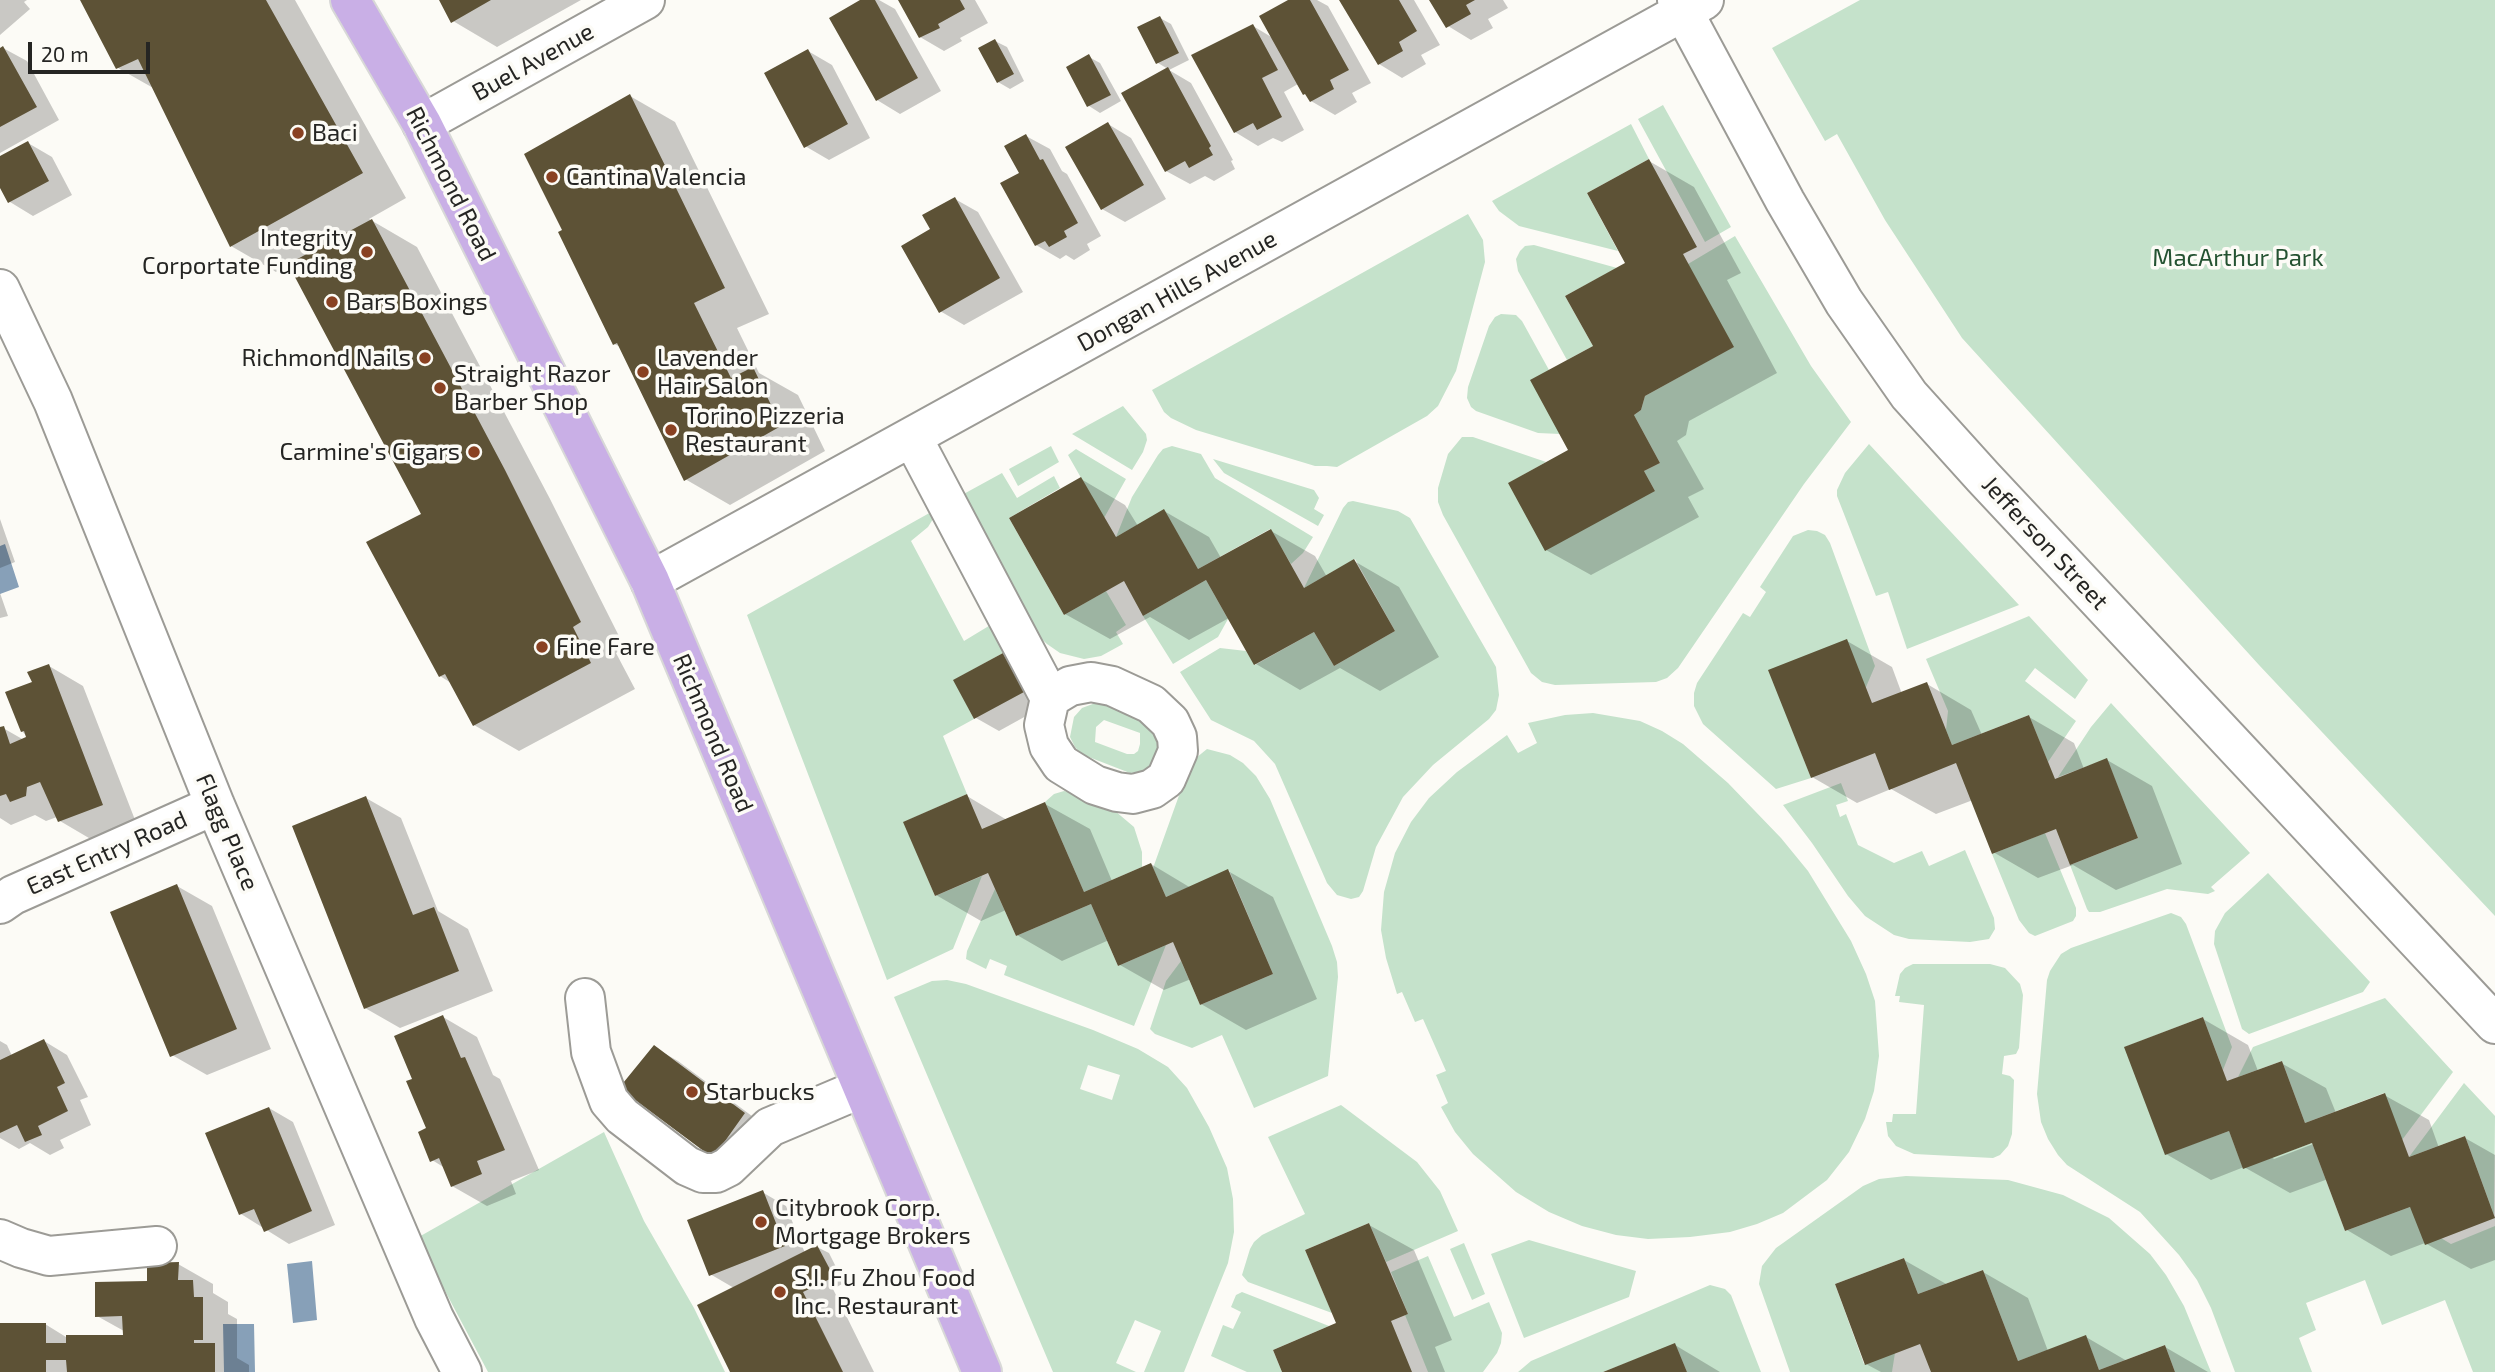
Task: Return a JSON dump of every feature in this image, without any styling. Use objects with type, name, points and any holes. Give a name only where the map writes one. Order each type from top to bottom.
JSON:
[{"type":"main road","name":"Richmond Road","points":[[350,0],[422,124],[650,581],[982,1372]]},
{"type":"street","name":"Buel Avenue","points":[[422,124],[645,0]]},
{"type":"street","name":"Dongan Hills Avenue","points":[[650,581],[1688,4]]},
{"type":"street","name":"Jefferson Street","points":[[1688,4],[1785,201],[1844,302],[1909,395],[2495,1024]]},
{"type":"street","name":"Flagg Place","points":[[0,289],[53,401],[215,805],[434,1318],[462,1372]]},
{"type":"street","points":[[912,437],[1051,698]]},
{"type":"street","name":"East Entry Road","points":[[4,894],[215,805]]},
{"type":"street","points":[[585,998],[590,1052],[609,1101],[622,1116],[687,1166],[703,1173],[728,1167],[770,1127],[862,1088]]},
{"type":"street","points":[[0,1239],[49,1256],[157,1246]]},
{"type":"green space","name":"MacArthur Park","points":[[1860,0],[2495,0],[2495,916],[2259,665],[1962,338],[1885,220],[1837,134],[1825,141],[1772,48]]},
{"type":"green space","points":[[1663,105],[1731,227],[1705,242],[1638,119]]},
{"type":"green space","points":[[1631,124],[1649,159],[1587,193],[1618,251],[1519,226],[1499,211],[1492,201]]},
{"type":"green space","points":[[1468,214],[1483,240],[1485,262],[1456,371],[1438,406],[1427,416],[1337,467],[1315,466],[1196,430],[1164,412],[1152,390]]},
{"type":"green space","points":[[1735,236],[1811,366],[1851,422],[1804,484],[1678,668],[1667,678],[1656,682],[1555,685],[1542,682],[1531,673],[1443,515],[1438,502],[1438,488],[1448,454],[1462,437],[1473,437],[1546,462],[1509,483],[1655,491],[1644,471],[1660,463],[1634,415],[1641,410],[1645,396],[1733,347],[1688,264]]},
{"type":"green space","points":[[1534,245],[1617,268],[1565,296],[1593,346],[1567,360],[1518,271],[1516,259],[1520,251],[1525,246]]},
{"type":"green space","points":[[1501,314],[1516,315],[1522,321],[1549,370],[1560,434],[1538,433],[1471,407],[1467,398],[1468,387],[1489,326],[1495,317]]},
{"type":"green space","points":[[1123,406],[1146,434],[1147,440],[1132,470],[1072,434]]},
{"type":"green space","points":[[1869,444],[2019,605],[1907,649],[1888,592],[1876,596],[1837,496],[1845,473]]},
{"type":"green space","points":[[1051,446],[1059,462],[1018,486],[1009,469]]},
{"type":"green space","points":[[1172,446],[1201,454],[1215,478],[1313,537],[1303,553],[1291,564],[1270,529],[1198,569],[1164,510],[1116,537],[1132,497],[1158,455],[1163,449]]},
{"type":"green space","points":[[1076,449],[1126,479],[1104,518],[1068,455]]},
{"type":"green space","points":[[1213,459],[1314,490],[1319,498],[1314,509],[1324,515],[1318,526],[1224,473]]},
{"type":"green space","points":[[1002,473],[1017,498],[1054,476],[1060,488],[1009,518],[1064,615],[1106,591],[1126,625],[1116,632],[1123,644],[1101,656],[1084,659],[1060,653],[1034,632],[960,496]]},
{"type":"green space","points":[[1353,501],[1398,511],[1410,518],[1496,667],[1499,695],[1496,710],[1489,719],[1433,765],[1403,797],[1376,847],[1363,891],[1359,897],[1351,899],[1337,895],[1327,883],[1275,764],[1254,741],[1211,720],[1180,672],[1220,648],[1246,651],[1255,665],[1314,632],[1334,666],[1395,631],[1355,559],[1304,588],[1343,508]]},
{"type":"green space","points":[[933,511],[933,519],[928,527],[911,541],[964,641],[997,621],[1026,683],[1024,692],[1003,653],[954,680],[974,719],[943,736],[967,794],[904,822],[935,896],[982,876],[953,949],[887,980],[747,615]]},
{"type":"green space","points":[[1808,530],[1825,535],[1830,543],[1875,666],[1866,687],[1769,670],[1811,778],[1776,789],[1703,724],[1694,706],[1694,693],[1697,683],[1743,613],[1750,617],[1766,592],[1760,587],[1793,536]]},
{"type":"green space","points":[[1206,580],[1228,619],[1218,637],[1173,664],[1143,616]]},
{"type":"green space","points":[[2029,616],[2088,680],[2075,699],[2035,668],[2025,681],[2076,721],[2048,762],[2029,715],[1952,745],[1946,730],[1948,711],[1926,659]]},
{"type":"green space","points":[[1098,702],[1144,717],[1163,735],[1153,767],[1143,772],[1130,773],[1081,754],[1070,737],[1074,717],[1082,708]],"holes":[[[1104,720],[1140,733],[1140,744],[1134,754],[1095,742],[1096,727]]]},
{"type":"green space","points":[[2111,703],[2250,853],[2211,887],[2215,891],[2208,894],[2167,889],[2100,912],[2089,912],[2087,909],[2070,865],[2138,838],[2107,759],[2058,777],[2091,727]]},
{"type":"green space","points":[[1593,713],[1640,721],[1662,731],[1683,744],[1728,783],[1781,838],[1808,871],[1851,941],[1875,1001],[1879,1056],[1874,1091],[1865,1119],[1849,1152],[1827,1180],[1783,1213],[1730,1232],[1648,1239],[1616,1235],[1582,1226],[1549,1212],[1516,1192],[1473,1154],[1455,1132],[1441,1107],[1448,1103],[1436,1075],[1446,1071],[1423,1019],[1415,1022],[1402,992],[1397,994],[1386,958],[1381,930],[1384,892],[1395,853],[1411,822],[1429,798],[1457,772],[1507,735],[1518,753],[1537,743],[1528,723],[1565,715]]},
{"type":"green space","points":[[1207,749],[1230,755],[1256,776],[1270,799],[1337,962],[1338,977],[1328,1076],[1254,1108],[1222,1035],[1192,1048],[1155,1034],[1150,1029],[1166,981],[1181,961],[1200,1005],[1273,974],[1229,870],[1166,897],[1153,868],[1191,762]]},
{"type":"green space","points":[[1841,783],[1848,801],[1836,805],[1840,817],[1846,814],[1858,845],[1894,863],[1922,851],[1929,866],[1965,850],[1994,918],[1995,929],[1989,939],[1970,942],[1909,939],[1894,935],[1865,916],[1783,805]]},
{"type":"green space","points":[[1064,791],[1081,794],[1108,805],[1134,827],[1142,852],[1142,867],[1084,892],[1045,802],[1054,794]]},
{"type":"green space","points":[[2045,833],[2076,908],[2076,916],[2073,921],[2035,936],[2029,933],[2019,920],[1992,854]]},
{"type":"green space","points":[[2268,873],[2370,982],[2363,992],[2249,1034],[2242,1029],[2214,944],[2215,931],[2225,913]]},
{"type":"green space","points":[[995,889],[1016,936],[1091,904],[1118,966],[1166,945],[1134,1026],[1004,975],[1007,966],[990,959],[986,969],[966,959],[967,951]]},
{"type":"green space","points":[[2171,913],[2181,917],[2186,924],[2232,1047],[2223,1070],[2203,1017],[2125,1047],[2165,1154],[2229,1131],[2243,1168],[2312,1143],[2345,1231],[2410,1207],[2441,1238],[2451,1244],[2495,1226],[2495,1372],[2473,1372],[2445,1300],[2382,1325],[2365,1280],[2306,1303],[2316,1330],[2299,1338],[2312,1372],[2235,1372],[2211,1308],[2197,1280],[2179,1255],[2140,1212],[2067,1165],[2058,1155],[2041,1122],[2037,1094],[2050,971],[2061,954],[2071,948]]},
{"type":"green space","points":[[1913,964],[1990,964],[2005,968],[2020,984],[2023,995],[2019,1048],[2016,1054],[2004,1056],[2002,1074],[2014,1080],[2012,1134],[2008,1146],[2000,1155],[1993,1158],[1914,1154],[1896,1146],[1888,1136],[1886,1122],[1892,1122],[1893,1114],[1916,1114],[1924,1005],[1899,1002],[1900,996],[1895,996],[1900,974]]},
{"type":"green space","points":[[947,980],[966,984],[1093,1030],[1138,1049],[1168,1067],[1187,1088],[1209,1127],[1227,1168],[1233,1199],[1234,1232],[1228,1263],[1184,1372],[1144,1372],[1161,1331],[1135,1320],[1116,1363],[1136,1372],[1053,1372],[894,997],[932,981]],"holes":[[[1088,1065],[1120,1075],[1112,1100],[1080,1089]]]},
{"type":"green space","points":[[2385,998],[2453,1072],[2402,1140],[2384,1093],[2305,1123],[2282,1061],[2238,1077],[2253,1047]]},
{"type":"green space","points":[[2464,1083],[2495,1116],[2494,1215],[2465,1136],[2409,1157]]},
{"type":"green space","points":[[1341,1105],[1417,1162],[1440,1191],[1458,1231],[1386,1262],[1369,1223],[1305,1250],[1332,1313],[1248,1282],[1242,1275],[1254,1242],[1262,1235],[1305,1214],[1268,1137]]},
{"type":"green space","points":[[604,1132],[644,1221],[694,1308],[725,1372],[488,1372],[417,1238]]},
{"type":"green space","points":[[1906,1176],[2008,1180],[2063,1195],[2109,1218],[2150,1254],[2166,1275],[2184,1306],[2211,1372],[2175,1372],[2165,1345],[2099,1370],[2086,1336],[2018,1361],[1983,1270],[1918,1294],[1904,1258],[1835,1284],[1864,1364],[1895,1353],[1892,1372],[1790,1372],[1759,1284],[1762,1266],[1776,1248],[1863,1186],[1879,1179]]},
{"type":"green space","points":[[1529,1240],[1636,1271],[1629,1297],[1524,1338],[1491,1254]]},
{"type":"green space","points":[[1464,1243],[1485,1294],[1472,1300],[1450,1249]]},
{"type":"green space","points":[[1428,1256],[1454,1317],[1489,1302],[1502,1333],[1497,1353],[1483,1372],[1428,1372],[1391,1272]]},
{"type":"green space","points":[[1710,1285],[1725,1289],[1731,1295],[1761,1372],[1687,1372],[1675,1344],[1603,1372],[1518,1372],[1531,1361]]},
{"type":"green space","points":[[1242,1292],[1329,1326],[1273,1350],[1282,1372],[1247,1372],[1211,1356],[1223,1325],[1233,1329],[1241,1312],[1231,1307],[1236,1295]]},
{"type":"water","points":[[5,544],[19,587],[0,594],[0,546]]},
{"type":"water","points":[[312,1261],[317,1320],[293,1323],[287,1264]]},
{"type":"water","points":[[223,1324],[254,1324],[255,1372],[224,1372]]},
{"type":"building","points":[[80,0],[266,0],[363,173],[230,247],[138,59],[116,69]]},
{"type":"building","points":[[439,0],[491,0],[451,23]]},
{"type":"building","points":[[860,0],[875,0],[918,78],[876,101],[829,18]]},
{"type":"building","points":[[898,0],[960,0],[965,9],[938,24],[940,28],[919,38]]},
{"type":"building","points":[[1288,0],[1310,0],[1349,70],[1330,80],[1334,89],[1310,102],[1305,94],[1303,95],[1259,16]]},
{"type":"building","points":[[1339,0],[1399,0],[1417,31],[1399,42],[1403,51],[1378,65]]},
{"type":"building","points":[[1429,0],[1475,0],[1466,5],[1471,14],[1446,28]]},
{"type":"building","points":[[1160,16],[1179,53],[1156,64],[1137,27]]},
{"type":"building","points":[[1253,24],[1278,70],[1262,78],[1282,117],[1257,130],[1253,123],[1234,133],[1191,55]]},
{"type":"building","points":[[995,39],[1014,74],[997,83],[978,48]]},
{"type":"building","points":[[3,46],[37,107],[0,127],[0,48]]},
{"type":"building","points":[[808,49],[848,124],[804,148],[764,73]]},
{"type":"building","points":[[1089,54],[1111,95],[1087,107],[1066,67]]},
{"type":"building","points":[[1168,67],[1211,146],[1209,148],[1213,155],[1189,168],[1185,161],[1165,172],[1121,93]]},
{"type":"building","points":[[630,94],[725,288],[694,303],[731,378],[753,367],[781,426],[684,481],[617,343],[613,345],[558,232],[562,230],[524,154]]},
{"type":"building","points":[[1108,122],[1144,185],[1101,210],[1065,147]]},
{"type":"building","points":[[1026,134],[1078,223],[1064,231],[1067,237],[1049,247],[1045,241],[1035,246],[1000,183],[1019,173],[1004,146]]},
{"type":"building","points":[[28,141],[49,181],[8,203],[0,188],[0,156]]},
{"type":"building","points":[[1649,159],[1697,247],[1683,254],[1734,347],[1645,396],[1641,410],[1634,415],[1660,463],[1644,471],[1655,491],[1545,551],[1508,483],[1568,450],[1530,380],[1593,346],[1565,296],[1625,263],[1587,193]]},
{"type":"building","points":[[955,197],[1000,278],[939,313],[901,246],[930,229],[922,215]]},
{"type":"building","points":[[372,219],[505,470],[581,622],[573,627],[591,663],[473,726],[445,674],[439,677],[366,542],[421,514],[288,264]]},
{"type":"building","points":[[1081,477],[1116,537],[1164,509],[1198,569],[1271,529],[1304,588],[1354,559],[1395,631],[1334,666],[1314,632],[1254,665],[1206,580],[1143,616],[1124,581],[1064,615],[1009,518]]},
{"type":"building","points":[[1847,639],[1872,703],[1927,682],[1952,745],[2029,715],[2055,779],[2107,758],[2138,838],[2070,865],[2056,829],[1992,854],[1956,763],[1889,790],[1875,753],[1811,778],[1768,670]]},
{"type":"building","points":[[1003,653],[1024,692],[974,719],[953,680]]},
{"type":"building","points":[[49,664],[103,805],[58,822],[40,782],[27,787],[26,796],[10,802],[6,794],[0,796],[0,727],[4,726],[10,744],[26,737],[24,731],[21,732],[5,692],[32,682],[27,672]]},
{"type":"building","points":[[967,794],[982,829],[1045,802],[1084,892],[1151,863],[1166,897],[1228,869],[1273,974],[1200,1005],[1173,942],[1118,966],[1091,904],[1016,936],[988,873],[935,896],[903,822]]},
{"type":"building","points":[[366,796],[413,915],[434,907],[459,971],[364,1009],[292,826]]},
{"type":"building","points":[[177,884],[237,1029],[170,1057],[110,912]]},
{"type":"building","points":[[443,1015],[461,1058],[465,1057],[505,1150],[477,1161],[482,1174],[451,1187],[439,1158],[430,1162],[418,1132],[426,1128],[406,1081],[412,1079],[394,1036]]},
{"type":"building","points":[[2203,1017],[2227,1081],[2282,1061],[2305,1123],[2385,1093],[2409,1157],[2465,1136],[2495,1218],[2425,1245],[2410,1207],[2345,1231],[2312,1143],[2243,1169],[2229,1131],[2165,1155],[2124,1047]]},
{"type":"building","points":[[44,1039],[65,1083],[57,1087],[68,1111],[38,1126],[42,1135],[25,1142],[17,1125],[0,1133],[0,1060]]},
{"type":"building","points":[[654,1045],[745,1113],[713,1158],[619,1088]]},
{"type":"building","points":[[269,1107],[312,1211],[264,1232],[254,1209],[239,1215],[205,1133]]},
{"type":"building","points":[[763,1190],[785,1246],[709,1276],[687,1220]]},
{"type":"building","points":[[1369,1223],[1408,1314],[1391,1321],[1412,1372],[1282,1372],[1273,1350],[1336,1323],[1305,1250]]},
{"type":"building","points":[[817,1245],[834,1277],[803,1292],[843,1372],[730,1372],[697,1305]]},
{"type":"building","points":[[1904,1258],[1918,1294],[1983,1270],[2018,1361],[2086,1335],[2099,1370],[2165,1345],[2175,1372],[1931,1372],[1920,1344],[1865,1365],[1835,1284]]},
{"type":"building","points":[[179,1262],[178,1280],[193,1280],[194,1297],[203,1297],[203,1340],[194,1340],[194,1343],[215,1343],[215,1372],[67,1372],[66,1360],[46,1360],[46,1372],[0,1372],[0,1323],[46,1323],[46,1343],[66,1343],[66,1335],[123,1335],[122,1316],[95,1317],[95,1282],[147,1281],[147,1263]]},
{"type":"building","points":[[1675,1343],[1687,1372],[1603,1372]]},
{"type":"place","name":"Baci","points":[[298,133]]},
{"type":"place","name":"Cantina Valencia","points":[[552,177]]},
{"type":"place","name":"Integrity Corportate Funding","points":[[367,252]]},
{"type":"place","name":"Bars Boxings","points":[[332,302]]},
{"type":"place","name":"Richmond Nails","points":[[425,358]]},
{"type":"place","name":"Lavender Hair Salon","points":[[643,372]]},
{"type":"place","name":"Straight Razor Barber Shop","points":[[440,388]]},
{"type":"place","name":"Torino Pizzeria Restaurant","points":[[671,430]]},
{"type":"place","name":"Carmine's Cigars","points":[[474,452]]},
{"type":"place","name":"Fine Fare","points":[[542,647]]},
{"type":"place","name":"Starbucks","points":[[692,1092]]},
{"type":"place","name":"Citybrook Corp. Mortgage Brokers","points":[[761,1222]]},
{"type":"place","name":"S.I. Fu Zhou Food Inc. Restaurant","points":[[780,1292]]}]
